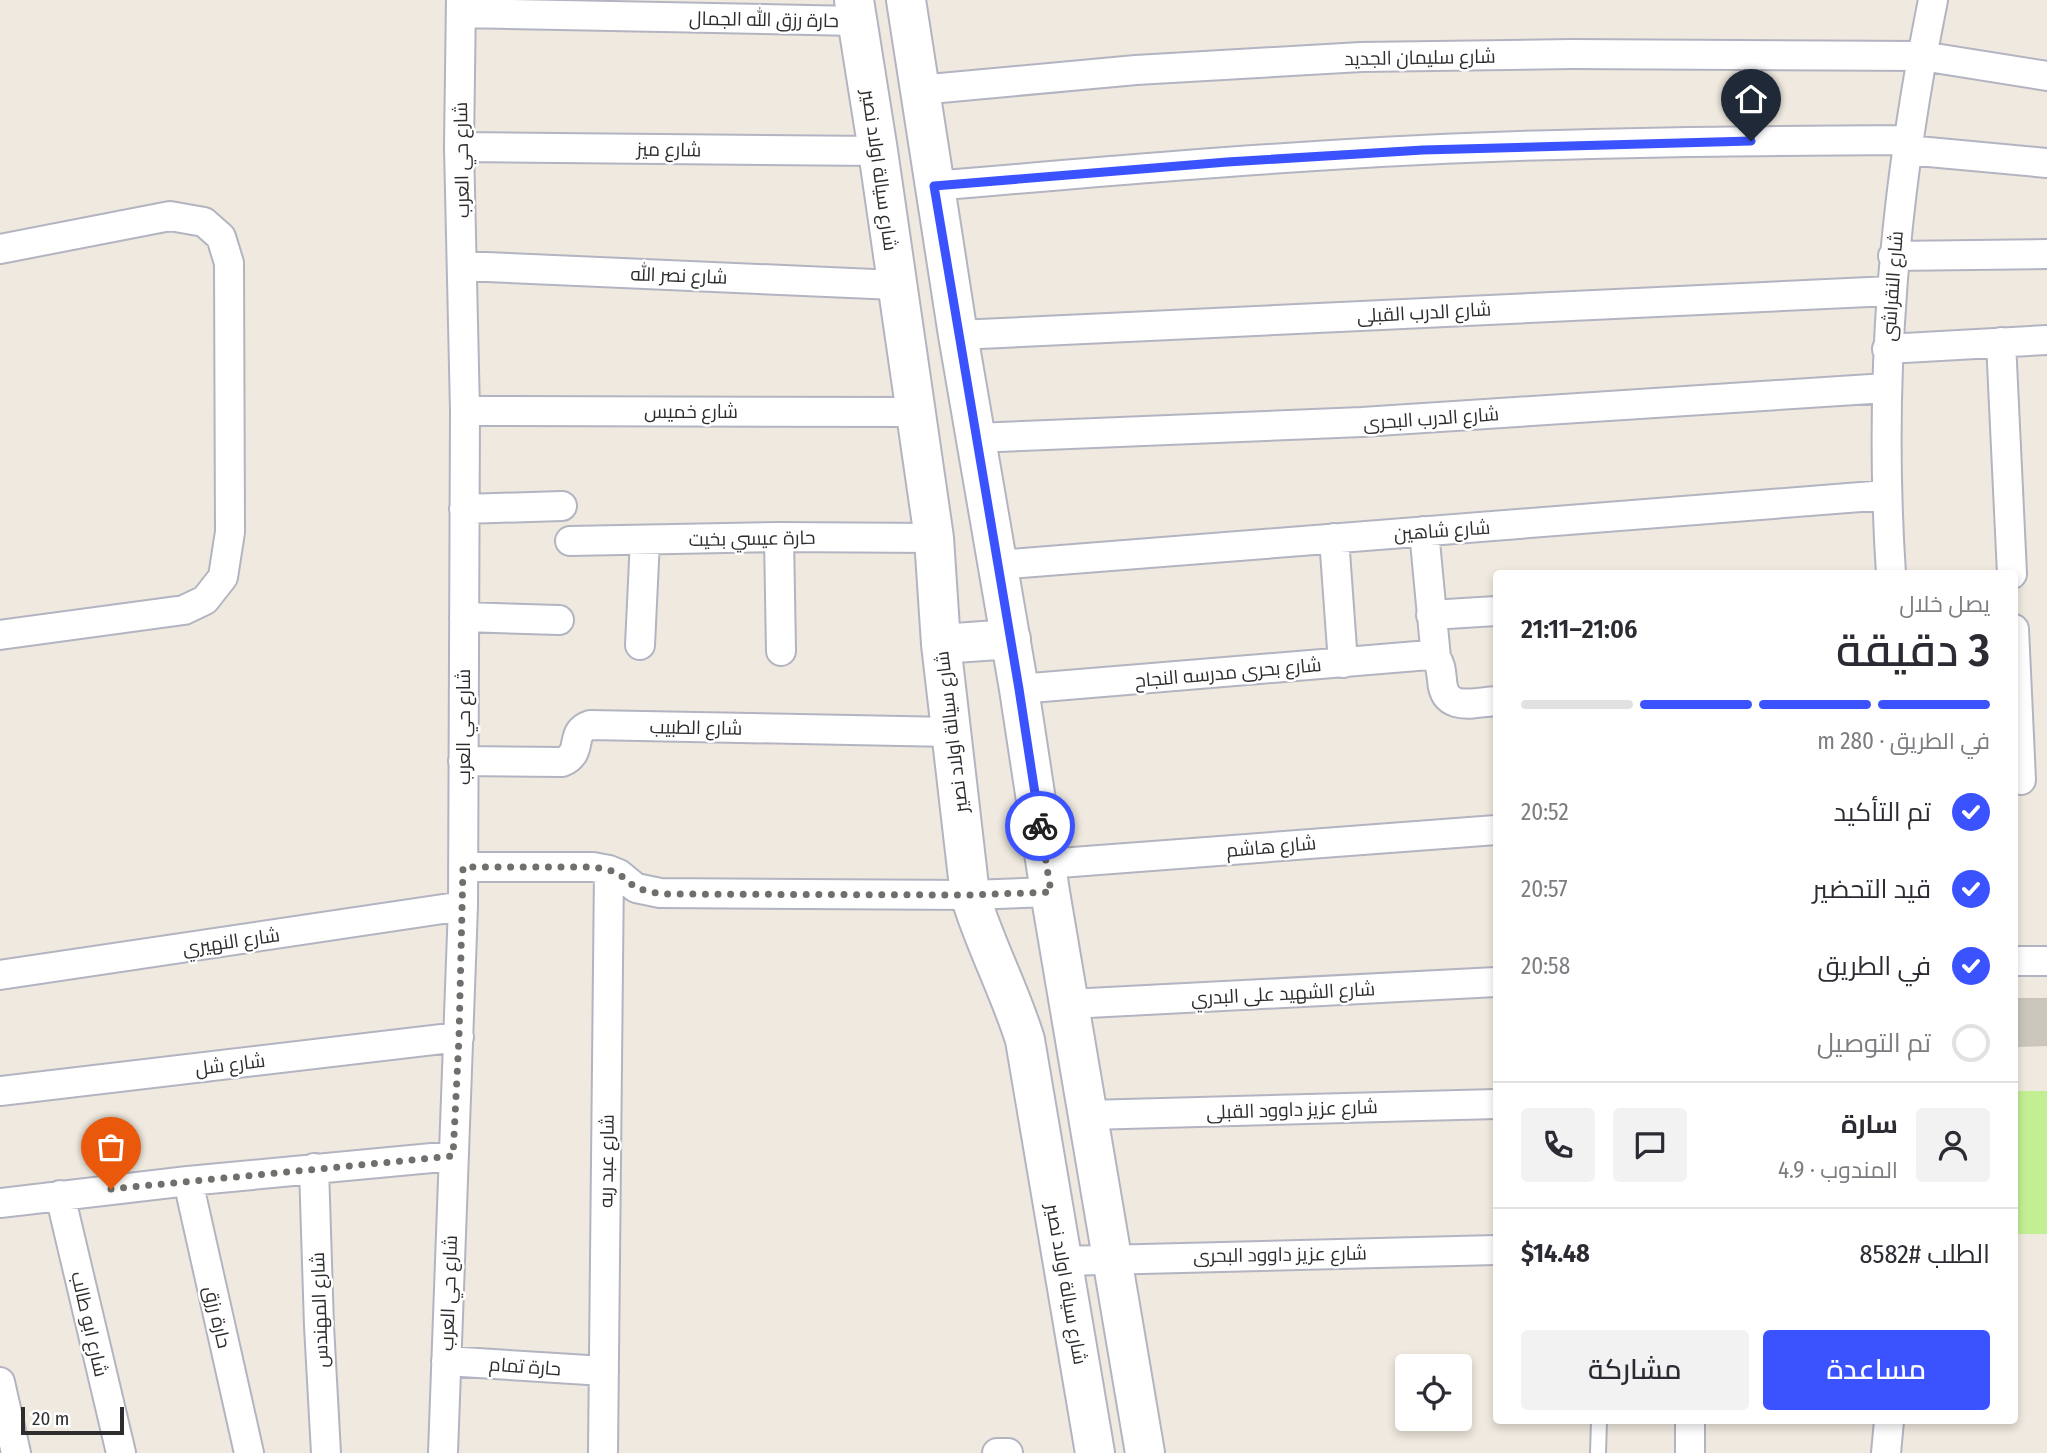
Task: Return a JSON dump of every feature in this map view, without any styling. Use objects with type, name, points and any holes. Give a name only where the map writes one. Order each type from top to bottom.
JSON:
[{"type":"main road","points":[[906,0],[958,335],[1011,639],[1048,878],[1145,1453]]},
{"type":"main road","name":"شارع سيالة اولاد نصير","points":[[856,10],[934,538],[941,644],[970,895],[977,920],[1014,1006],[1025,1040],[1095,1453]]},
{"type":"main road","points":[[941,644],[1011,639]]},
{"type":"street","name":"شارع النقراشى","points":[[1891,570],[1886,495],[1890,291],[1908,145],[1933,0]]},
{"type":"street","name":"حارة رزق الله الجمال","points":[[461,6],[856,10]]},
{"type":"street","name":"شارع حي العرب","points":[[443,1453],[463,906],[465,411],[459,147],[461,6]]},
{"type":"street","name":"شارع سليمان الجديد","points":[[919,90],[1136,70],[1361,57],[1571,54],[1922,56],[2047,76]]},
{"type":"street","points":[[934,186],[1227,162],[1423,150],[1725,142],[1908,145],[2047,163]]},
{"type":"street","name":"شارع ميز","points":[[459,147],[878,151]]},
{"type":"street","points":[[0,249],[170,216],[204,222],[221,237],[229,263],[230,532],[223,578],[205,600],[184,610],[0,635]]},
{"type":"street","points":[[1893,256],[2047,254]]},
{"type":"street","name":"شارع نصر الله","points":[[463,266],[896,285]]},
{"type":"street","name":"شارع الدرب القبلى","points":[[958,335],[1890,291]]},
{"type":"street","points":[[1887,349],[2047,340]]},
{"type":"street","points":[[2001,342],[2012,570]]},
{"type":"street","name":"شارع الدرب البحرى","points":[[975,438],[1362,422],[1886,388]]},
{"type":"street","name":"شارع خميس","points":[[465,411],[916,412]]},
{"type":"street","name":"شارع شاهين","points":[[998,565],[1886,495]]},
{"type":"street","points":[[464,509],[562,506]]},
{"type":"street","points":[[1424,531],[1436,658],[1441,667],[1443,689],[1451,701],[1465,704],[1493,701]]},
{"type":"street","points":[[779,537],[780,651]]},
{"type":"street","name":"حارة عيسي بخيت","points":[[570,541],[779,537],[934,538]]},
{"type":"street","points":[[1334,538],[1343,663]]},
{"type":"street","points":[[640,645],[645,540]]},
{"type":"street","points":[[1432,615],[1493,611]]},
{"type":"street","points":[[464,617],[559,620]]},
{"type":"street","name":"شارع بحرى مدرسه النجاح","points":[[1019,689],[1429,655],[1436,658]]},
{"type":"street","points":[[2018,675],[2027,779]]},
{"type":"street","name":"شارع الطبيب","points":[[463,761],[562,762],[573,755],[577,735],[590,724],[951,732]]},
{"type":"street","name":"شارع هاشم","points":[[609,870],[619,874],[636,888],[660,894],[970,895],[1048,878],[1493,830]]},
{"type":"street","points":[[463,867],[593,867],[609,870]]},
{"type":"street","name":"شارع عبد ربه","points":[[603,1453],[609,870]]},
{"type":"street","name":"شارع النهيري","points":[[0,975],[463,906]]},
{"type":"street","points":[[2018,961],[2047,961]]},
{"type":"street","name":"شارع الشهيد على البدري","points":[[1069,1004],[1493,982]]},
{"type":"street","name":"شارع شل","points":[[0,1091],[459,1037]]},
{"type":"street","name":"شارع عزيز داوود القبلى","points":[[1088,1115],[1493,1104]]},
{"type":"street","points":[[0,1203],[188,1181],[453,1156]]},
{"type":"street","name":"شارع المهندس","points":[[314,1168],[326,1453]]},
{"type":"street","name":"حارة رزق","points":[[188,1181],[249,1453]]},
{"type":"street","name":"شارع ابو طالب","points":[[60,1195],[121,1453]]},
{"type":"street","name":"شارع عزيز داوود البحرى","points":[[1063,1261],[1493,1250]]},
{"type":"street","name":"حارة تمام","points":[[446,1361],[604,1371]]},
{"type":"street","points":[[0,1382],[16,1453]]},
{"type":"street","points":[[1690,1424],[1690,1453]]},
{"type":"street","points":[[1886,1453],[1889,1424]]},
{"type":"street","points":[[997,1453],[1008,1453]]},
{"type":"lane","points":[[1598,1453],[1599,1424]]},
{"type":"green space","points":[[2018,1091],[2047,1091],[2047,1234],[2018,1234]]},
{"type":"building","points":[[2018,999],[2047,999],[2047,1045],[2018,1046]]},
{"type":"way so far","points":[[111,1189],[453,1156],[463,867],[593,867],[619,874],[636,888],[660,894],[970,895],[1051,892],[1040,826]]},
{"type":"route","points":[[1040,826],[934,186],[1227,162],[1423,150],[1751,141]]}]
